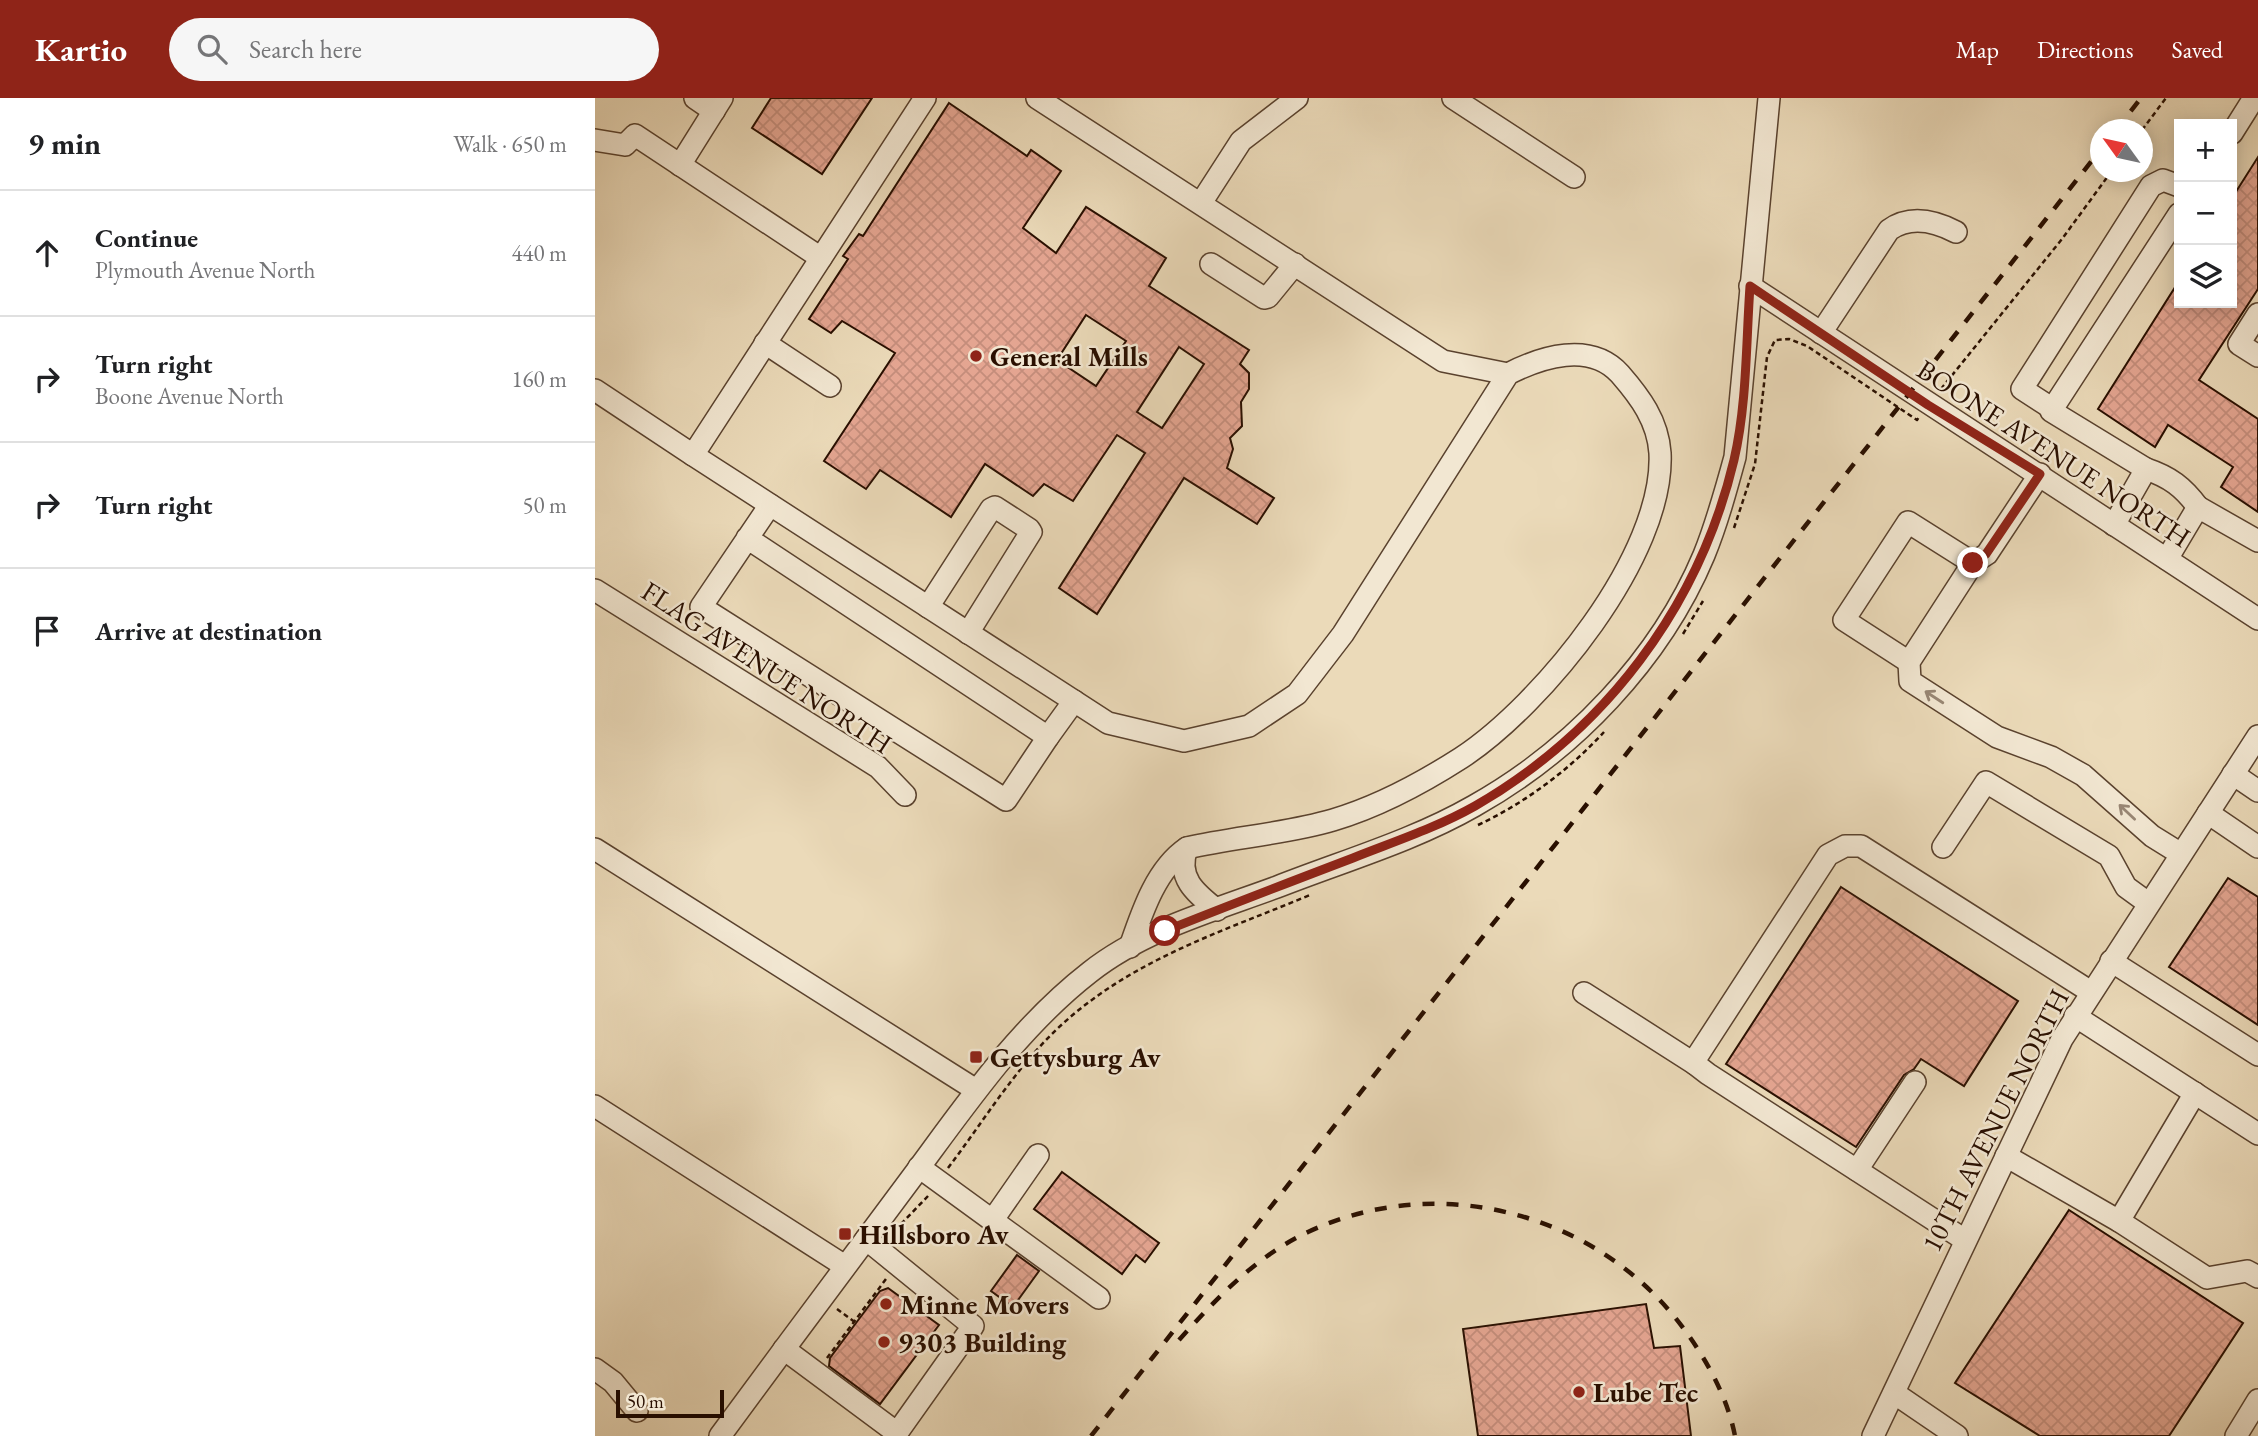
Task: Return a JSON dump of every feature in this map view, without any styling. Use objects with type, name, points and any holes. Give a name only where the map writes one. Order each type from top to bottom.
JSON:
[{"type":"street","points":[[680,165],[718,105],[695,98]]},
{"type":"street","points":[[693,455],[925,98]]},
{"type":"street","points":[[1037,98],[1443,361],[1507,374]]},
{"type":"street","points":[[1201,204],[1241,141],[1297,98]]},
{"type":"street","points":[[1453,98],[1574,177]]},
{"type":"street","points":[[720,1436],[976,1090],[1033,1022],[1064,993],[1095,968],[1130,947],[1217,910],[1427,829],[1473,807],[1558,750],[1627,677],[1676,608],[1702,558],[1720,510],[1736,444],[1769,98]]},
{"type":"street","points":[[2237,125],[2254,98]]},
{"type":"street","points":[[595,141],[625,145],[635,135],[821,258]]},
{"type":"street","points":[[2053,409],[2022,389],[2151,186],[2163,180],[2174,184]]},
{"type":"street","points":[[1821,333],[1889,230],[1895,226],[1928,220],[1956,232]]},
{"type":"street","points":[[2174,222],[2051,411],[2146,469],[2166,475],[2180,485],[2198,507],[2258,541]]},
{"type":"street","points":[[1210,264],[1263,298],[1268,297],[1295,264]]},
{"type":"street","name":"BOONE AVENUE NORTH","points":[[1750,286],[1928,405],[2040,474],[2258,620]]},
{"type":"street","points":[[2258,314],[2239,344],[2258,356]]},
{"type":"street","points":[[765,343],[830,386]]},
{"type":"street","points":[[595,390],[1108,723],[1184,741],[1249,726],[1297,694],[1343,634],[1507,374],[1533,361],[1557,355],[1587,356],[1616,370],[1635,391],[1652,417],[1660,452],[1658,486],[1646,524],[1616,589],[1570,657],[1515,716],[1462,757],[1396,794],[1334,820],[1187,848],[1173,858],[1163,871],[1130,947]]},
{"type":"street","points":[[2114,525],[2146,469]]},
{"type":"street","points":[[2040,474],[1986,554],[1973,563],[1909,662],[1910,681],[1997,737],[2051,757],[2083,775],[2152,836],[2181,854]]},
{"type":"street","points":[[770,505],[701,607],[1006,800],[1074,701]]},
{"type":"street","points":[[928,607],[991,509],[995,507],[1029,529],[1031,532],[968,633]]},
{"type":"street","points":[[2167,559],[2198,507]]},
{"type":"street","points":[[1909,662],[1844,620],[1908,522],[1973,563]]},
{"type":"street","points":[[747,538],[1048,737]]},
{"type":"street","name":"FLAG AVENUE NORTH","points":[[595,590],[878,767],[905,795]]},
{"type":"street","name":"10TH AVENUE NORTH","points":[[1875,1436],[1965,1240],[2075,1016],[2258,736]]},
{"type":"street","points":[[2233,774],[2258,791]]},
{"type":"street","points":[[1943,847],[1986,782],[2109,856],[2126,887],[2148,903]]},
{"type":"street","points":[[2208,813],[2258,847]]},
{"type":"street","points":[[1695,1064],[1828,855],[1846,846],[1861,846],[2091,992]]},
{"type":"street","points":[[1187,848],[1182,860],[1186,878],[1193,892],[1217,910]]},
{"type":"street","points":[[595,849],[976,1090]]},
{"type":"street","points":[[2111,961],[2258,1055]]},
{"type":"street","points":[[1584,993],[1965,1240]]},
{"type":"street","points":[[2075,1016],[2258,1134]]},
{"type":"street","points":[[1857,1170],[1915,1082]]},
{"type":"street","points":[[2119,1221],[2195,1093]]},
{"type":"street","points":[[595,1107],[845,1266]]},
{"type":"street","points":[[992,1221],[1038,1155]]},
{"type":"street","points":[[2006,1156],[2119,1221],[2207,1278],[2247,1271],[2258,1277]]},
{"type":"street","points":[[919,1167],[1098,1298]]},
{"type":"street","points":[[784,1349],[897,1433],[973,1326],[866,1238]]},
{"type":"street","points":[[595,1369],[613,1382],[637,1411]]},
{"type":"street","points":[[1894,1393],[1957,1436]]},
{"type":"street","points":[[2236,1436],[2258,1400]]},
{"type":"path","points":[[2150,119],[2166,98]]},
{"type":"path","points":[[1733,530],[1755,464],[1767,358],[1775,340],[1789,339],[1807,346],[1917,420],[2062,239],[2104,182]]},
{"type":"path","points":[[1680,638],[1697,615],[1705,596]]},
{"type":"path","points":[[1472,828],[1503,814],[1558,774],[1585,753],[1609,725]]},
{"type":"path","points":[[900,1225],[938,1182],[1039,1049],[1102,992],[1153,959],[1316,892]]},
{"type":"path","points":[[817,1372],[898,1263]]},
{"type":"path","points":[[833,1314],[844,1299]]},
{"type":"path","points":[[837,1309],[855,1323]]},
{"type":"building","points":[[771,98],[872,98],[822,174],[752,128]]},
{"type":"building","name":"General Mills","points":[[949,103],[1027,156],[1031,150],[1061,171],[1023,228],[1056,253],[1086,207],[1166,258],[1149,286],[1249,350],[1240,364],[1249,373],[1249,389],[1241,402],[1242,426],[1230,438],[1233,449],[1227,468],[1274,498],[1257,524],[1184,478],[1097,614],[1059,588],[1145,453],[1117,435],[1073,501],[1044,484],[1033,496],[985,464],[951,517],[880,470],[866,489],[824,461],[895,353],[842,321],[831,333],[809,319],[848,259],[843,256],[859,234],[863,236]],"holes":[[[1086,315],[1126,341],[1096,386],[1057,360]],[[1179,347],[1204,364],[1162,428],[1137,412]]]},
{"type":"building","points":[[2258,157],[2258,289],[2199,380],[2258,419],[2258,512],[2221,487],[2233,467],[2168,425],[2155,447],[2098,409],[2174,289],[2174,308],[2237,308],[2237,190]]},
{"type":"building","points":[[2228,878],[2258,897],[2258,1025],[2169,967]]},
{"type":"building","points":[[1841,887],[2018,1001],[1964,1086],[1921,1059],[1914,1069],[1904,1075],[1856,1147],[1726,1064]]},
{"type":"building","points":[[1062,1172],[1159,1243],[1145,1262],[1136,1255],[1122,1274],[1034,1209]]},
{"type":"building","points":[[2069,1210],[2243,1323],[2169,1436],[2040,1436],[1955,1383]]},
{"type":"building","points":[[1017,1255],[1039,1271],[1013,1307],[991,1291]]},
{"type":"building","name":"9303 Building","points":[[888,1288],[939,1325],[880,1404],[829,1366],[830,1358],[880,1291]]},
{"type":"building","name":"Lube Tec","points":[[1646,1304],[1654,1348],[1680,1346],[1691,1436],[1478,1436],[1463,1329]]},
{"type":"railway","points":[[2125,119],[2141,98]]},
{"type":"railway","points":[[1091,1436],[2090,163]]},
{"type":"railway","points":[[1179,1340],[1254,1266],[1308,1232],[1359,1213],[1412,1205],[1465,1205],[1517,1215],[1567,1233],[1613,1260],[1654,1294],[1689,1336],[1704,1359],[1723,1396],[1735,1436]]},
{"type":"place","name":"General Mills","points":[[976,356]]},
{"type":"place","name":"Gettysburg Av","points":[[976,1057]]},
{"type":"place","name":"Hillsboro Av","points":[[845,1234]]},
{"type":"place","name":"Minne Movers","points":[[886,1304]]},
{"type":"place","name":"9303 Building","points":[[884,1342]]},
{"type":"place","name":"Lube Tec","points":[[1579,1392]]},
{"type":"route","points":[[1165,931],[1427,829],[1473,807],[1558,750],[1594,714],[1645,654],[1676,608],[1702,558],[1720,510],[1735,457],[1750,286],[1928,405],[2040,474],[1986,554],[1973,563]]}]
